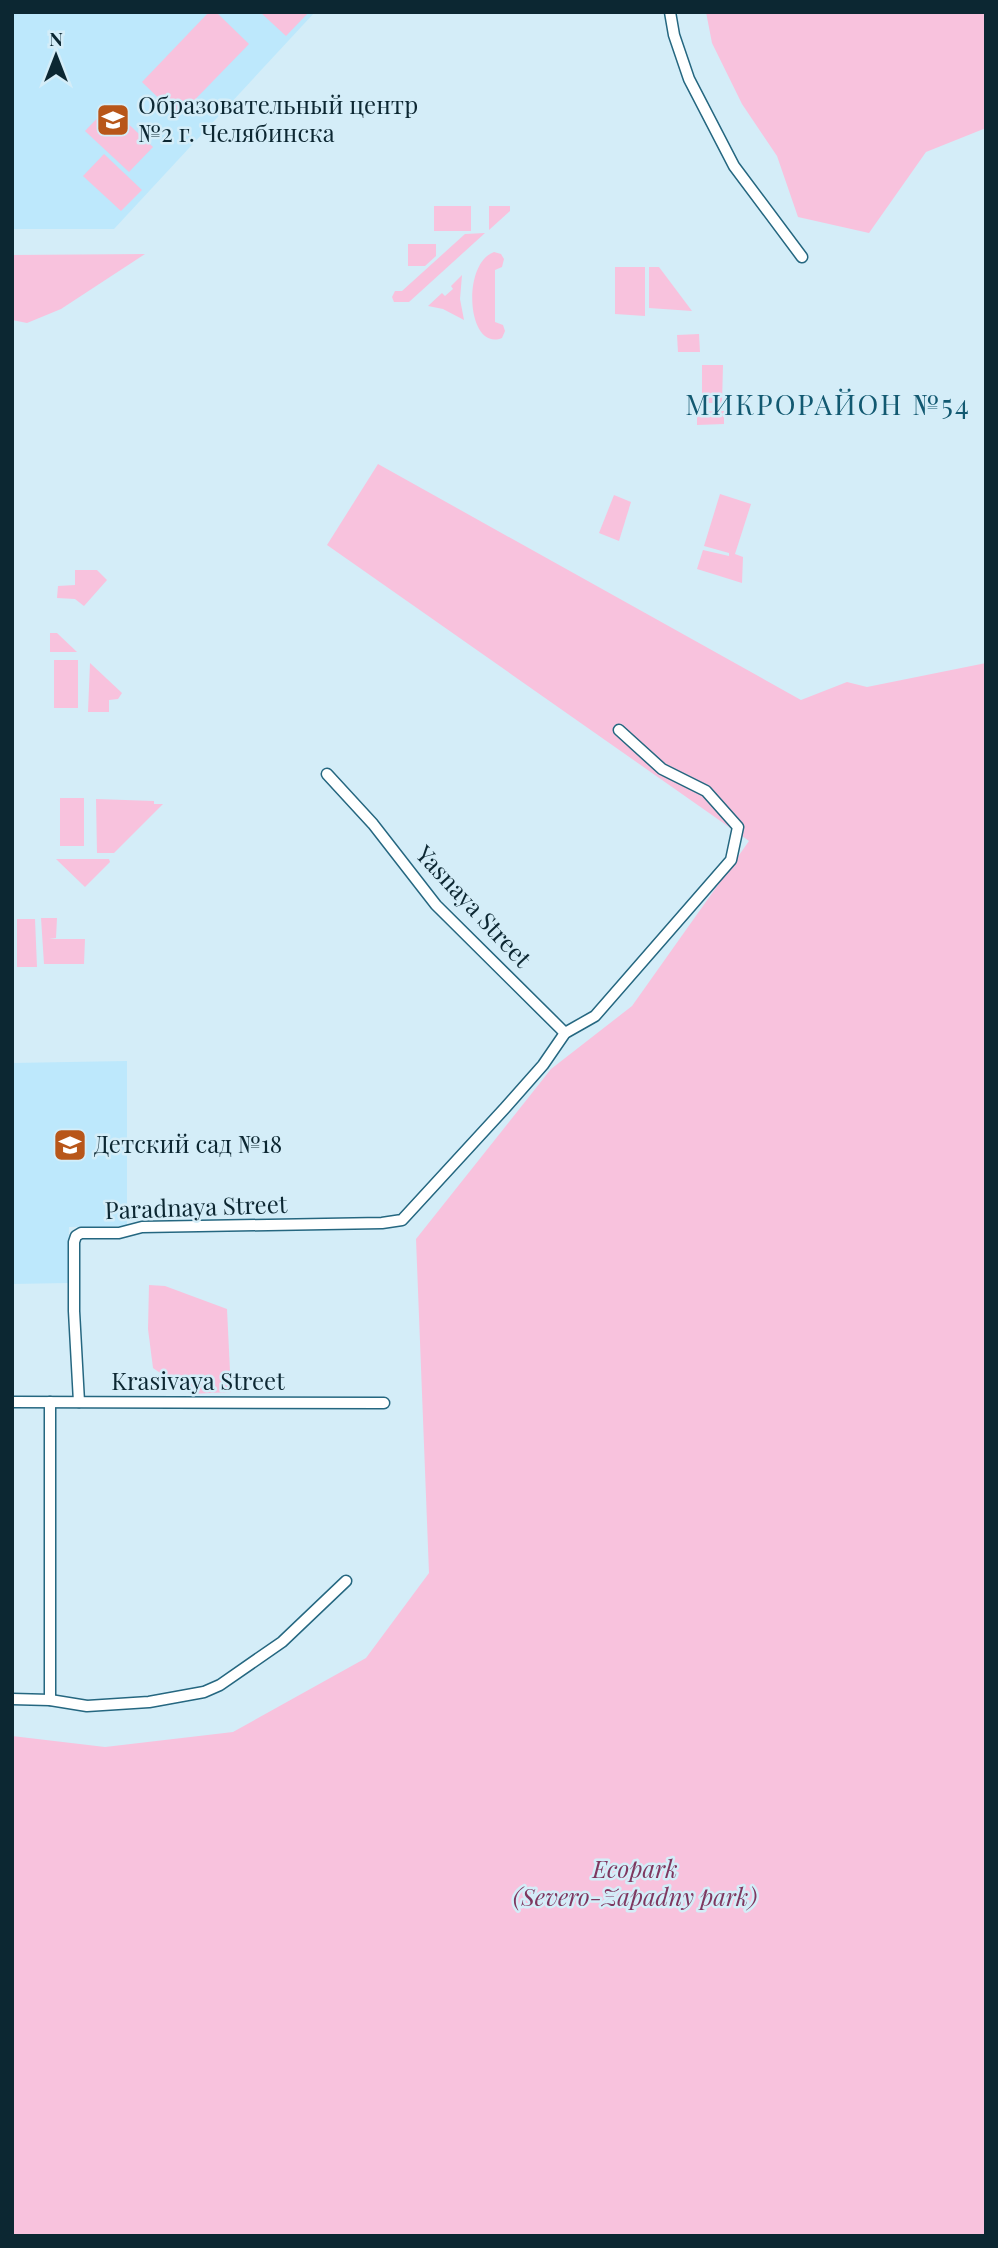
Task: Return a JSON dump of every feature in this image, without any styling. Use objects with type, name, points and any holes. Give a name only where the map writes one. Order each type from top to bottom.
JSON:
[{"type":"street","points":[[670,12],[674,35],[690,79],[734,166],[802,257]]},
{"type":"street","points":[[565,1033],[595,1016],[731,860],[738,827],[706,791],[662,769],[619,730]]},
{"type":"street","name":"Yasnaya Street","points":[[327,774],[373,824],[436,905],[565,1033]]},
{"type":"street","name":"Paradnaya Street","points":[[79,1402],[74,1311],[76,1236],[81,1233],[119,1233],[142,1227],[382,1223],[402,1220],[513,1100],[543,1065],[565,1033]]},
{"type":"street","name":"Krasivaya Street","points":[[12,1402],[384,1403]]},
{"type":"street","points":[[50,1402],[50,1700]]},
{"type":"street","points":[[12,1699],[50,1700],[87,1706],[149,1702],[204,1692],[220,1685],[282,1642],[346,1581]]},
{"type":"shaded area","name":"Образовательный центр №2 г. Челябинска","points":[[12,12],[315,12],[114,229],[12,229]]},
{"type":"shaded area","name":"Детский сaд №18","points":[[127,1061],[127,1226],[69,1227],[68,1283],[12,1284],[12,1063]]},
{"type":"green space","points":[[209,12],[216,12],[249,44],[178,117],[142,82]]},
{"type":"green space","points":[[260,12],[309,12],[286,36]]},
{"type":"green space","points":[[706,12],[986,12],[986,128],[926,152],[869,233],[798,217],[777,156],[742,104],[712,43]]},
{"type":"green space","points":[[109,106],[153,147],[129,172],[85,131]]},
{"type":"green space","points":[[104,154],[142,190],[121,211],[83,176]]},
{"type":"green space","points":[[434,206],[471,206],[471,231],[434,231]]},
{"type":"green space","points":[[489,206],[510,206],[510,211],[489,230]]},
{"type":"green space","points":[[485,233],[409,302],[394,302],[392,297],[395,291],[402,291],[465,234]]},
{"type":"green space","points":[[408,244],[436,244],[436,256],[425,266],[408,266]]},
{"type":"green space","points":[[494,252],[501,254],[504,259],[502,267],[495,270],[495,322],[503,325],[505,331],[502,338],[490,339],[481,332],[472,305],[476,272],[483,260]]},
{"type":"green space","points":[[145,254],[61,309],[27,323],[12,320],[12,255]]},
{"type":"green space","points":[[615,267],[645,267],[645,316],[615,314]]},
{"type":"green space","points":[[649,267],[659,267],[692,311],[649,308]]},
{"type":"green space","points":[[462,275],[460,299],[464,320],[443,309],[428,306],[442,293],[445,296],[453,289],[451,286]]},
{"type":"green space","points":[[699,334],[700,352],[678,352],[677,335]]},
{"type":"green space","points":[[702,365],[723,365],[722,403],[702,403]]},
{"type":"green space","points":[[724,411],[724,424],[697,425],[697,412]]},
{"type":"green space","name":"Ecopark (Severo-Zapadny park)","points":[[378,464],[801,700],[847,682],[867,687],[986,663],[986,2236],[12,2236],[12,1736],[105,1747],[233,1732],[366,1658],[429,1573],[416,1239],[551,1069],[632,1006],[749,841],[327,545]]},
{"type":"green space","points":[[720,494],[751,504],[735,554],[743,557],[742,583],[697,569],[703,550],[729,556],[729,553],[704,546]]},
{"type":"green space","points":[[614,495],[631,502],[619,541],[599,533]]},
{"type":"green space","points":[[75,570],[97,570],[107,580],[84,606],[75,599],[57,598],[58,586],[75,585]]},
{"type":"green space","points":[[50,633],[57,633],[77,652],[50,652]]},
{"type":"green space","points":[[54,660],[78,660],[78,708],[54,708]]},
{"type":"green space","points":[[90,663],[122,693],[118,699],[109,700],[109,712],[88,712]]},
{"type":"green space","points":[[60,798],[84,798],[84,846],[60,846]]},
{"type":"green space","points":[[96,799],[154,801],[154,804],[163,804],[114,853],[97,853]]},
{"type":"green space","points":[[56,859],[109,859],[110,862],[85,887]]},
{"type":"green space","points":[[41,918],[57,918],[56,938],[49,939],[85,939],[84,964],[44,964]]},
{"type":"green space","points":[[17,919],[35,919],[37,967],[17,967]]},
{"type":"green space","points":[[149,1285],[165,1286],[227,1309],[231,1392],[191,1394],[153,1368],[148,1329]]},
{"type":"place","name":"Образовательный центр №2 г. Челябинска","points":[[113,120]]},
{"type":"place","name":"Детский сaд №18","points":[[70,1145]]},
{"type":"district","name":"МИКРОРАЙОН №54","points":[[828,405]]}]
